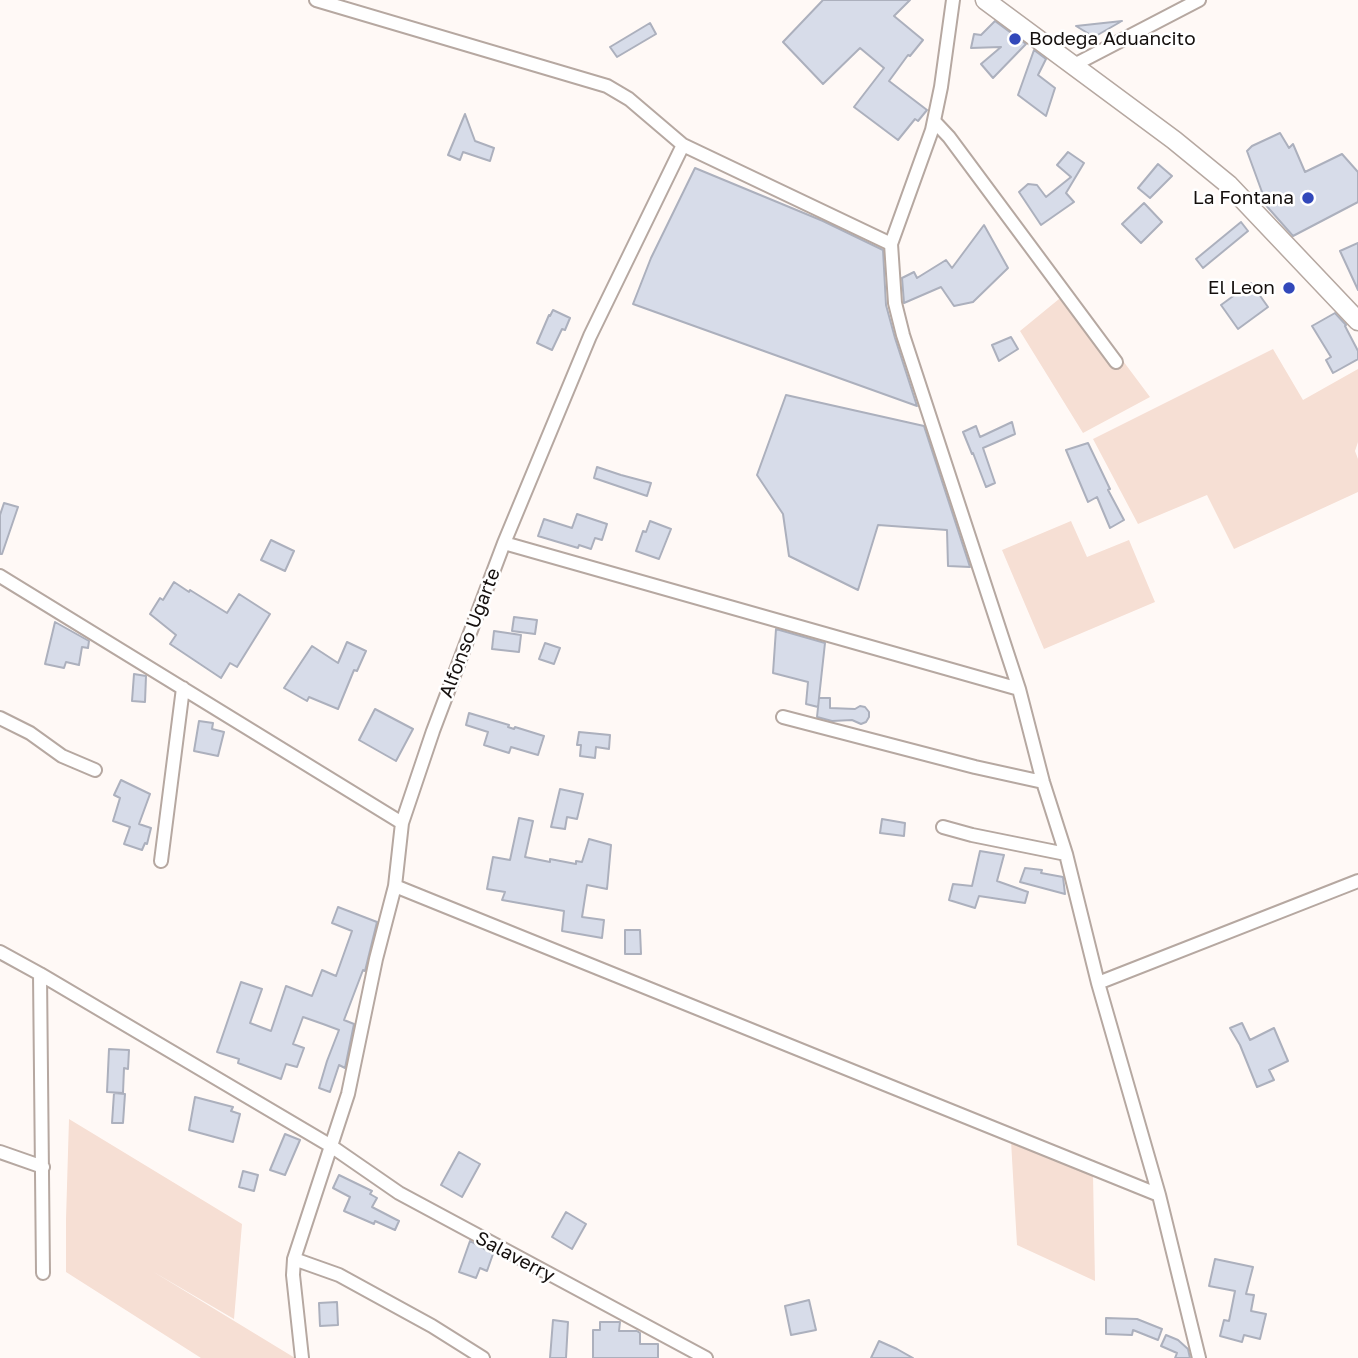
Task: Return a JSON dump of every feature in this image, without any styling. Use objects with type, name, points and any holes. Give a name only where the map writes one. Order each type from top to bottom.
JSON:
[{"type":"main road","points":[[985,0],[1174,140],[1229,185],[1358,321]]},
{"type":"street","points":[[316,0],[607,86],[629,99],[684,145],[891,244]]},
{"type":"street","points":[[953,0],[932,130],[891,244],[895,303],[903,335],[1019,689],[1043,782],[1066,855],[1098,983],[1159,1195],[1199,1358]]},
{"type":"street","points":[[1074,65],[1199,0]]},
{"type":"street","points":[[934,121],[957,146],[1116,362]]},
{"type":"street","name":"Alfonso Ugarte","points":[[302,1358],[294,1259],[348,1094],[376,959],[395,886],[402,823],[433,731],[504,543],[590,336],[684,145]]},
{"type":"street","points":[[504,543],[1019,689]]},
{"type":"street","points":[[0,576],[402,823]]},
{"type":"street","points":[[161,861],[183,688]]},
{"type":"street","points":[[783,717],[1043,782]]},
{"type":"street","points":[[0,718],[30,733],[62,756],[95,770]]},
{"type":"street","points":[[943,827],[1066,855]]},
{"type":"street","points":[[1098,983],[1358,881]]},
{"type":"street","points":[[395,886],[1159,1195]]},
{"type":"street","name":"Salaverry","points":[[0,953],[331,1146],[399,1194],[706,1358]]},
{"type":"street","points":[[40,974],[43,1273]]},
{"type":"street","points":[[0,1152],[43,1167]]},
{"type":"street","points":[[294,1259],[338,1275],[432,1326],[483,1358]]},
{"type":"shaded area","points":[[1070,290],[1150,397],[1083,433],[1020,331]]},
{"type":"shaded area","points":[[1273,349],[1303,400],[1358,369],[1358,442],[1355,451],[1358,459],[1358,492],[1234,549],[1207,495],[1138,524],[1093,439]]},
{"type":"shaded area","points":[[1071,521],[1087,557],[1129,540],[1155,602],[1044,649],[1002,550]]},
{"type":"shaded area","points":[[69,1119],[242,1224],[234,1319],[152,1271],[295,1358],[201,1358],[66,1272]]},
{"type":"shaded area","points":[[1011,1141],[1093,1174],[1095,1281],[1017,1245]]},
{"type":"building","points":[[823,0],[910,0],[894,16],[923,40],[889,81],[927,110],[918,121],[915,119],[898,140],[854,107],[884,68],[860,48],[823,84],[783,42]]},
{"type":"building","points":[[995,21],[1026,44],[993,78],[981,64],[1001,47],[971,48],[974,34],[981,35]]},
{"type":"building","points":[[1122,21],[1094,37],[1076,26]]},
{"type":"building","points":[[650,23],[656,34],[617,57],[610,47]]},
{"type":"building","points":[[1034,50],[1046,59],[1038,75],[1055,88],[1046,116],[1018,95]]},
{"type":"building","points":[[465,114],[475,141],[494,148],[490,161],[463,152],[460,160],[448,155]]},
{"type":"building","name":"La Fontana","points":[[1280,133],[1289,148],[1293,144],[1305,172],[1342,154],[1358,172],[1358,202],[1293,236],[1256,194],[1262,192],[1247,151]]},
{"type":"building","points":[[1068,152],[1084,163],[1066,193],[1074,202],[1041,225],[1019,192],[1028,184],[1037,185],[1046,197],[1071,177],[1057,165]]},
{"type":"building","points":[[1158,164],[1172,176],[1150,198],[1138,188]]},
{"type":"building","points":[[695,168],[823,221],[883,250],[886,305],[917,406],[633,304],[651,258]]},
{"type":"building","points":[[1144,203],[1162,222],[1141,243],[1122,224]]},
{"type":"building","points":[[1241,222],[1248,231],[1203,268],[1196,259]]},
{"type":"building","points":[[984,225],[1008,268],[973,302],[954,306],[941,287],[904,303],[902,278],[914,272],[917,278],[946,260],[952,268]]},
{"type":"building","points":[[1358,243],[1358,290],[1340,251]]},
{"type":"building","points":[[1251,283],[1268,307],[1238,329],[1221,305]]},
{"type":"building","points":[[553,310],[570,318],[552,350],[537,343]]},
{"type":"building","points":[[1335,313],[1346,325],[1358,351],[1358,359],[1333,373],[1326,360],[1331,357],[1312,326]]},
{"type":"building","points":[[1011,337],[1018,349],[999,361],[992,345]]},
{"type":"building","points":[[786,395],[924,426],[970,567],[948,566],[947,530],[878,525],[858,590],[789,556],[783,514],[757,475]]},
{"type":"building","points":[[1012,422],[1015,434],[983,448],[995,483],[986,487],[963,432],[976,426],[980,437]]},
{"type":"building","points":[[1088,443],[1124,520],[1110,528],[1097,497],[1088,502],[1066,450]]},
{"type":"building","points":[[597,467],[651,483],[647,496],[594,478]]},
{"type":"building","points":[[4,503],[18,507],[0,554],[0,515]]},
{"type":"building","points":[[577,514],[607,524],[602,540],[595,538],[591,549],[579,545],[578,548],[538,536],[544,519],[572,528]]},
{"type":"building","points":[[650,521],[671,529],[659,559],[636,551],[643,531],[646,532]]},
{"type":"building","points":[[271,540],[294,551],[285,571],[261,560]]},
{"type":"building","points":[[174,582],[227,613],[239,594],[270,614],[237,667],[230,663],[221,678],[170,644],[176,635],[150,614]]},
{"type":"building","points":[[514,617],[537,620],[535,634],[512,631]]},
{"type":"building","points":[[55,622],[89,641],[88,648],[82,647],[79,665],[66,662],[64,668],[45,664]]},
{"type":"building","points":[[776,629],[825,643],[818,707],[806,704],[808,682],[773,673]]},
{"type":"building","points":[[494,631],[521,635],[519,652],[492,649]]},
{"type":"building","points":[[347,642],[366,651],[357,671],[354,670],[338,709],[309,697],[307,701],[284,688],[312,646],[338,663]]},
{"type":"building","points":[[545,643],[560,648],[554,664],[539,659]]},
{"type":"building","points":[[134,674],[146,676],[145,702],[132,701]]},
{"type":"building","points":[[819,698],[830,698],[830,708],[865,707],[869,717],[861,724],[852,720],[832,721],[817,717]]},
{"type":"building","points":[[375,709],[413,729],[396,761],[359,740]]},
{"type":"building","points":[[469,713],[514,729],[515,727],[544,736],[538,755],[511,747],[509,753],[484,745],[488,732],[466,725]]},
{"type":"building","points":[[199,721],[213,723],[212,729],[224,732],[218,756],[194,751]]},
{"type":"building","points":[[579,732],[610,735],[609,749],[596,747],[595,758],[580,756],[581,745],[577,745]]},
{"type":"building","points":[[121,780],[150,794],[139,824],[151,828],[147,844],[145,843],[142,850],[124,844],[130,827],[113,821],[120,798],[114,795]]},
{"type":"building","points":[[560,789],[583,794],[577,819],[567,817],[565,829],[551,827]]},
{"type":"building","points":[[519,818],[533,821],[525,857],[576,864],[576,861],[582,862],[589,839],[611,845],[607,889],[587,885],[582,917],[604,920],[602,938],[562,931],[564,911],[502,900],[505,892],[487,889],[493,857],[510,860]]},
{"type":"building","points":[[882,819],[905,823],[904,836],[880,833]]},
{"type":"building","points":[[980,851],[1004,855],[997,881],[1028,892],[1025,903],[979,896],[975,908],[949,900],[953,884],[972,886]]},
{"type":"building","points":[[1025,868],[1063,877],[1065,894],[1020,882]]},
{"type":"building","points":[[338,907],[377,922],[365,971],[363,970],[344,1020],[354,1024],[345,1068],[339,1065],[330,1092],[319,1088],[339,1030],[323,1024],[303,1017],[293,1044],[304,1048],[297,1067],[286,1064],[281,1079],[238,1063],[239,1059],[217,1052],[241,982],[262,989],[250,1023],[271,1031],[286,986],[312,996],[322,970],[336,976],[352,931],[332,923]]},
{"type":"building","points":[[625,930],[640,930],[641,954],[625,954]]},
{"type":"building","points":[[1242,1023],[1250,1040],[1274,1028],[1288,1061],[1269,1070],[1274,1080],[1257,1087],[1230,1028]]},
{"type":"building","points":[[109,1049],[129,1050],[128,1069],[124,1068],[123,1093],[107,1092]]},
{"type":"building","points":[[114,1093],[125,1094],[123,1123],[112,1123]]},
{"type":"building","points":[[195,1097],[233,1107],[231,1111],[240,1114],[233,1142],[189,1130]]},
{"type":"building","points":[[285,1134],[300,1140],[285,1175],[270,1170]]},
{"type":"building","points":[[459,1152],[480,1164],[462,1197],[441,1185]]},
{"type":"building","points":[[243,1171],[258,1175],[254,1191],[239,1187]]},
{"type":"building","points":[[339,1175],[372,1191],[370,1194],[377,1198],[372,1207],[399,1221],[395,1230],[344,1211],[350,1197],[333,1188]]},
{"type":"building","points":[[566,1212],[586,1224],[572,1249],[552,1237]]},
{"type":"building","points":[[470,1241],[493,1254],[487,1271],[480,1268],[476,1278],[459,1272]]},
{"type":"building","points":[[1215,1259],[1253,1267],[1246,1294],[1254,1295],[1251,1311],[1266,1314],[1260,1339],[1244,1335],[1242,1342],[1220,1336],[1224,1320],[1229,1321],[1235,1291],[1209,1286]]},
{"type":"building","points":[[809,1300],[816,1330],[791,1335],[785,1306]]},
{"type":"building","points":[[337,1302],[338,1325],[320,1326],[319,1303]]},
{"type":"building","points":[[1106,1318],[1137,1319],[1162,1329],[1158,1340],[1133,1330],[1132,1335],[1106,1334]]},
{"type":"building","points":[[553,1320],[568,1322],[566,1358],[550,1358]]},
{"type":"building","points":[[600,1322],[620,1322],[619,1331],[640,1333],[640,1344],[658,1344],[658,1358],[593,1358],[593,1330],[600,1330]]},
{"type":"building","points":[[1166,1335],[1178,1340],[1188,1349],[1190,1358],[1175,1358],[1177,1353],[1161,1346]]},
{"type":"building","points":[[879,1341],[897,1349],[913,1358],[871,1358]]},
{"type":"place","name":"Bodega Aduancito","points":[[1015,39]]},
{"type":"place","name":"La Fontana","points":[[1308,198]]},
{"type":"place","name":"El Leon","points":[[1289,288]]}]
